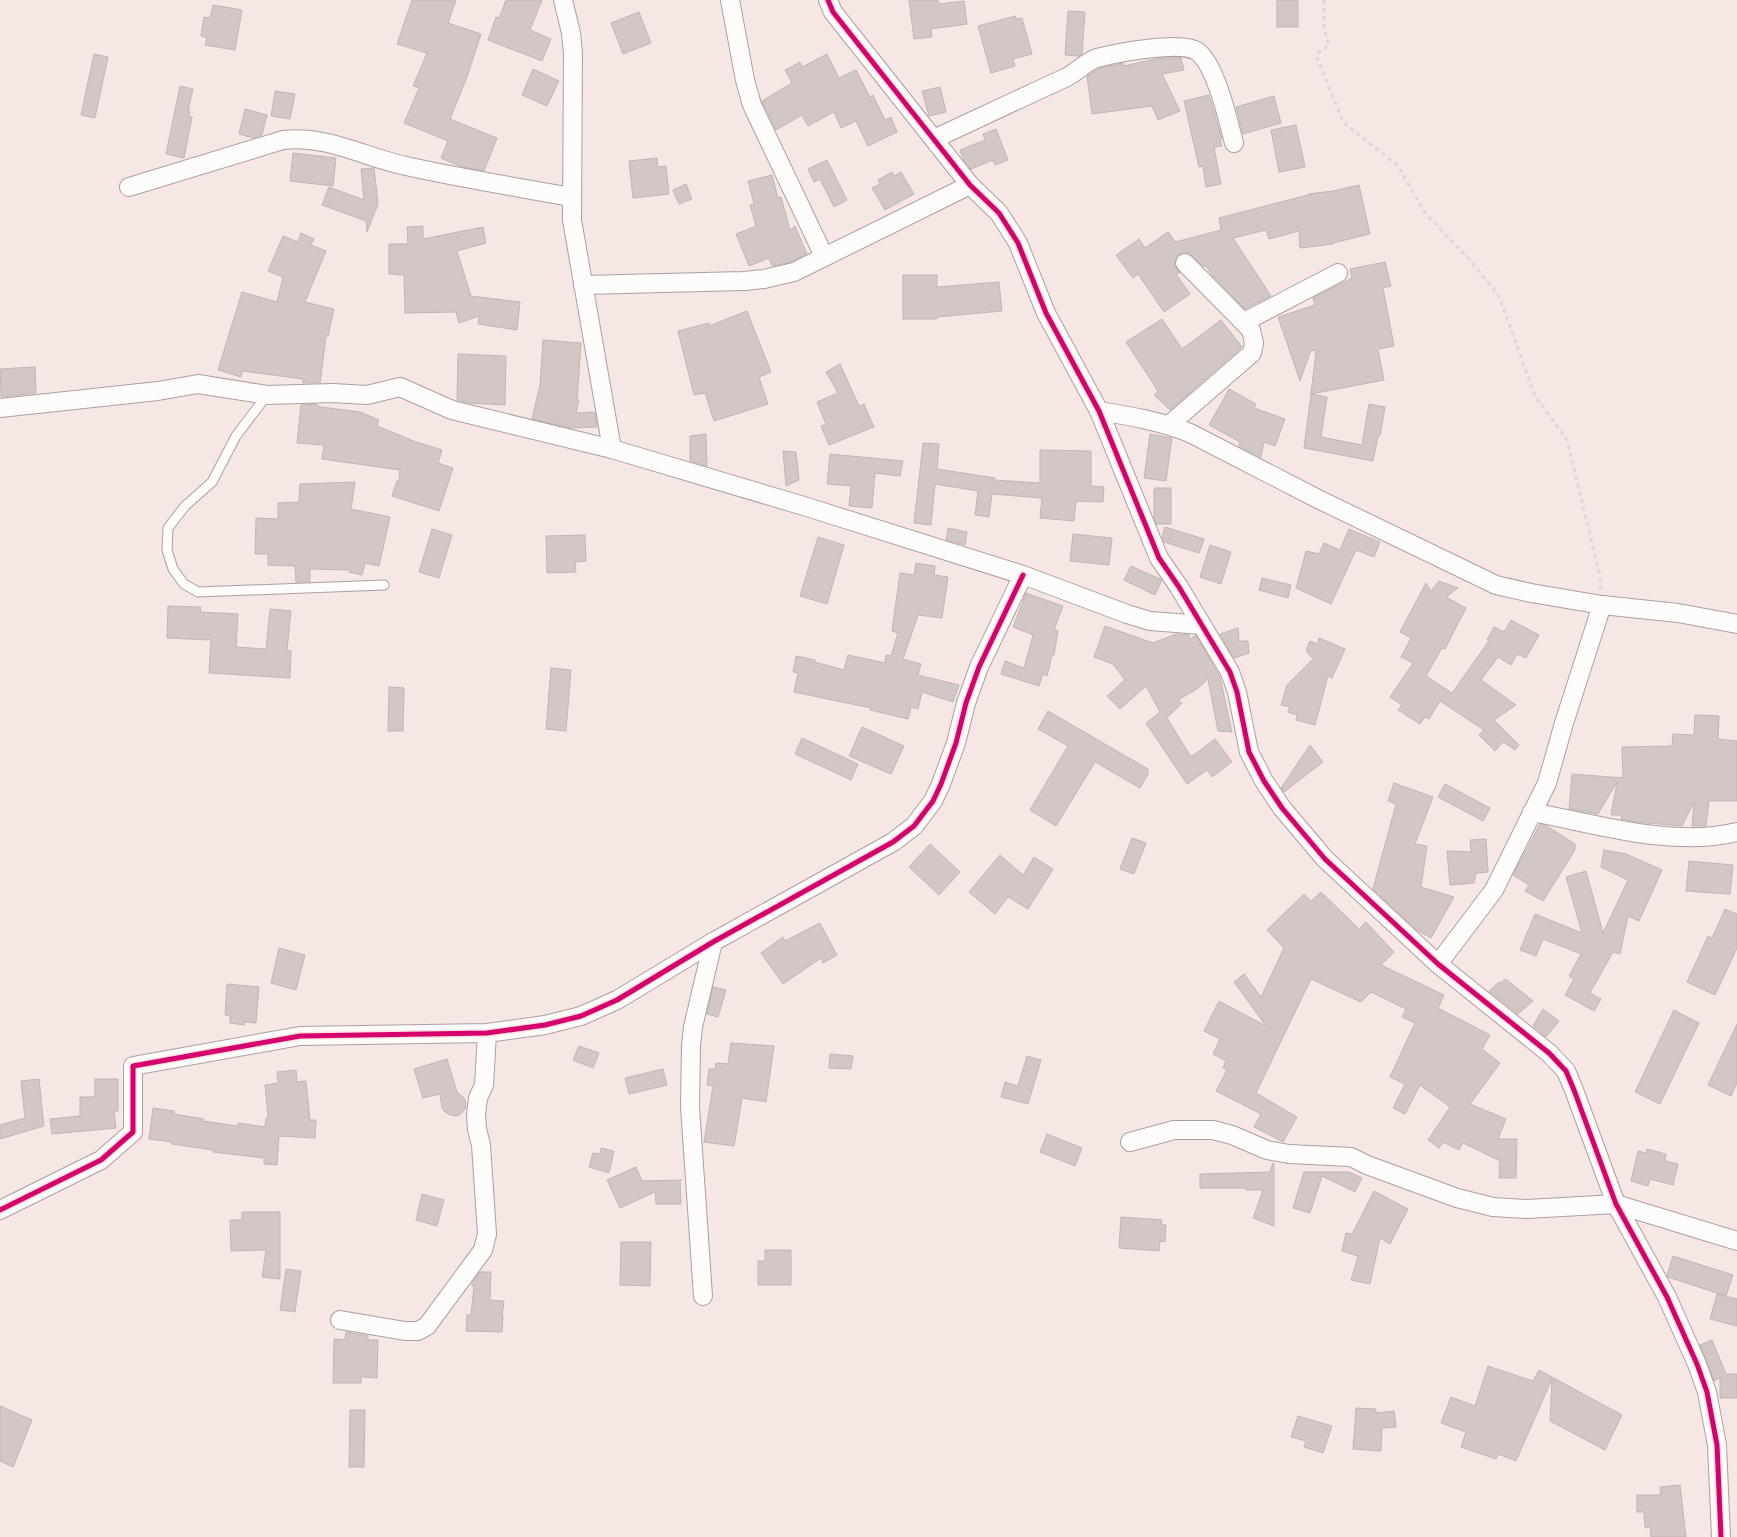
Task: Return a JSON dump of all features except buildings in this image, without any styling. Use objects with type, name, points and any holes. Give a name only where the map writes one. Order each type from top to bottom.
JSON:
[{"type":"street","points":[[563,0],[572,33],[573,53],[572,220],[612,449]]},
{"type":"street","points":[[730,0],[745,80],[752,105],[824,256]]},
{"type":"street","points":[[828,0],[833,12],[970,185],[999,214],[1018,243],[1046,313],[1099,411],[1159,558],[1179,587],[1230,672],[1237,692],[1249,752],[1264,782],[1282,808],[1325,859],[1438,964],[1549,1054],[1566,1071],[1616,1204],[1667,1297],[1697,1364],[1707,1392],[1717,1445],[1721,1537]]},
{"type":"street","points":[[934,139],[1074,73],[1096,59],[1164,46],[1197,51],[1206,61],[1222,95],[1234,143]]},
{"type":"street","points":[[129,187],[283,140],[301,138],[317,140],[404,166],[571,197]]},
{"type":"street","points":[[583,284],[744,281],[764,279],[794,272],[970,185]]},
{"type":"street","points":[[1170,425],[1252,352],[1254,344],[1251,330],[1185,263]]},
{"type":"street","points":[[1244,322],[1338,273]]},
{"type":"street","points":[[0,408],[158,391],[198,384],[267,395],[333,393],[367,395],[400,387],[452,410],[612,449],[807,507],[1023,575],[1150,621],[1202,625]]},
{"type":"street","points":[[1099,411],[1170,425],[1496,585],[1602,605],[1678,613],[1737,624]]},
{"type":"street","points":[[0,1210],[101,1160],[133,1132],[133,1066],[300,1036],[487,1033],[545,1025],[581,1016],[617,1000],[713,942],[894,842],[914,826],[934,801],[956,743],[966,703],[979,667],[1023,575]]},
{"type":"street","points":[[1438,964],[1494,890],[1547,783],[1602,605]]},
{"type":"street","points":[[1532,812],[1654,836],[1690,838],[1720,836],[1737,832]]},
{"type":"street","points":[[703,1296],[690,1107],[691,1046],[693,1027],[713,942]]},
{"type":"street","points":[[340,1320],[405,1331],[418,1331],[427,1326],[483,1250],[487,1234],[481,1145],[476,1114],[478,1098],[484,1085],[487,1033]]},
{"type":"street","points":[[1130,1142],[1174,1130],[1213,1130],[1232,1135],[1267,1150],[1289,1154],[1351,1157],[1367,1165],[1457,1198],[1493,1206],[1527,1209],[1616,1204],[1737,1240]]},
{"type":"lane","points":[[267,395],[236,436],[212,482],[185,506],[168,528],[167,550],[173,569],[184,584],[198,592],[384,585]]},
{"type":"path","points":[[1324,0],[1324,28],[1329,45],[1316,55],[1343,122],[1398,166],[1425,213],[1469,259],[1499,296],[1535,396],[1567,440],[1599,572],[1602,605]]},
{"type":"cycle path","points":[[828,0],[833,12],[970,185],[999,213],[1018,243],[1046,313],[1099,411],[1159,558],[1179,587],[1230,672],[1237,692],[1249,752],[1264,781],[1282,808],[1325,859],[1438,964],[1549,1053],[1566,1071],[1616,1204],[1667,1297],[1697,1364],[1707,1392],[1717,1445],[1721,1537]]},
{"type":"cycle path","points":[[0,1210],[101,1160],[133,1132],[133,1066],[300,1036],[487,1033],[545,1025],[581,1016],[617,1000],[713,942],[893,842],[914,826],[933,801],[956,743],[966,703],[979,667],[1023,575]]}]
